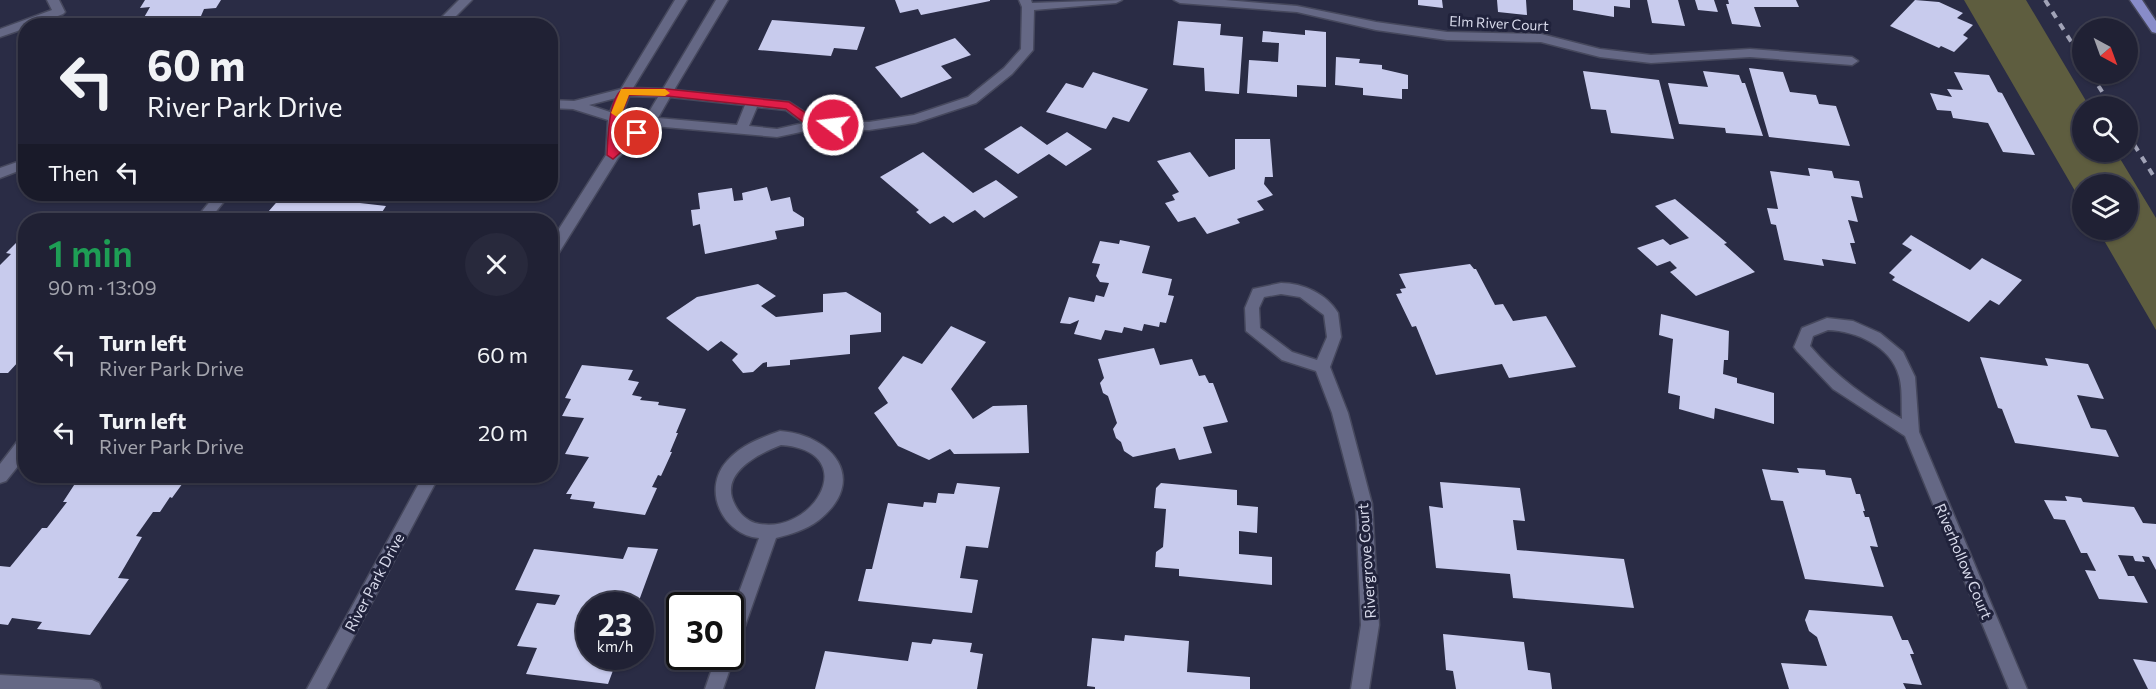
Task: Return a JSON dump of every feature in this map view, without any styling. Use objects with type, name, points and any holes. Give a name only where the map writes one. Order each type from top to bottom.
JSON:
[{"type":"main road","points":[[2136,0],[2156,29]]},
{"type":"street","points":[[42,18],[59,12],[53,0]]},
{"type":"street","points":[[447,18],[466,0]]},
{"type":"street","points":[[613,155],[615,118],[625,92],[681,0]]},
{"type":"street","points":[[558,242],[613,155],[649,122],[722,0]]},
{"type":"street","points":[[558,104],[574,105],[615,118],[777,134],[815,125],[869,126],[915,119],[972,100],[1008,71],[1027,50],[1027,3],[1116,0]]},
{"type":"street","name":"Elm River Court","points":[[1180,0],[1297,9],[1376,26],[1447,36],[1541,38],[1600,53],[1651,59],[1750,53],[1852,61]]},
{"type":"street","points":[[0,33],[18,27]]},
{"type":"street","points":[[574,105],[625,92],[667,93],[789,106],[815,125]]},
{"type":"street","points":[[741,130],[753,102]]},
{"type":"street","points":[[0,173],[18,166]]},
{"type":"street","points":[[208,213],[217,201]]},
{"type":"street","points":[[1296,288],[1315,298],[1331,313],[1334,337],[1322,367],[1287,356],[1253,331],[1252,308],[1258,293],[1296,288]]},
{"type":"street","name":"Riverhollow Court","points":[[1911,432],[1850,396],[1816,367],[1802,347],[1807,332],[1827,324],[1848,325],[1875,337],[1898,356],[1907,377],[1911,432],[2018,689]]},
{"type":"street","name":"Rivergrove Court","points":[[1322,367],[1340,413],[1364,504],[1370,625],[1360,689]]},
{"type":"street","points":[[780,438],[808,441],[826,455],[832,467],[834,483],[828,498],[808,519],[790,528],[770,532],[740,525],[725,509],[721,493],[726,473],[737,458],[760,443],[780,438]]},
{"type":"street","points":[[0,476],[18,453]]},
{"type":"street","name":"River Park Drive","points":[[316,689],[427,483]]},
{"type":"street","points":[[744,604],[770,532]]},
{"type":"street","points":[[714,689],[721,670]]},
{"type":"street","points":[[0,684],[92,689]]},
{"type":"shaded area","points":[[1964,0],[2026,0],[2072,77],[2072,84],[2076,84],[2083,96],[2072,96],[2072,162],[2122,162],[2129,174],[2072,174],[2072,186]]},
{"type":"shaded area","points":[[2138,188],[2156,218],[2156,330],[2104,240],[2138,240]]},
{"type":"building","points":[[145,0],[221,0],[216,8],[204,9],[201,16],[144,18],[150,7],[140,8]]},
{"type":"building","points":[[895,0],[990,1],[921,15],[918,9],[900,13]]},
{"type":"building","points":[[1418,0],[1442,0],[1443,8],[1418,5]]},
{"type":"building","points":[[1497,0],[1526,0],[1527,15],[1498,12]]},
{"type":"building","points":[[1573,0],[1630,0],[1630,8],[1614,6],[1614,17],[1573,10]]},
{"type":"building","points":[[1647,0],[1678,0],[1685,26],[1652,23]]},
{"type":"building","points":[[1695,0],[1714,0],[1718,12],[1698,10]]},
{"type":"building","points":[[1728,0],[1796,0],[1799,7],[1754,7],[1761,27],[1732,24],[1726,4],[1729,4]]},
{"type":"building","points":[[1915,0],[1939,2],[1963,13],[1957,18],[1973,25],[1963,35],[1968,38],[1954,52],[1941,46],[1939,48],[1890,26]]},
{"type":"building","points":[[772,20],[865,27],[857,50],[834,48],[831,56],[758,50]]},
{"type":"building","points":[[1178,21],[1221,24],[1220,35],[1243,37],[1239,94],[1205,91],[1204,68],[1173,65]]},
{"type":"building","points":[[1305,30],[1326,32],[1326,87],[1297,85],[1297,97],[1247,93],[1249,60],[1278,62],[1279,43],[1262,42],[1263,31],[1305,35]]},
{"type":"building","points":[[955,38],[971,55],[941,66],[952,78],[901,98],[875,67]]},
{"type":"building","points":[[1336,57],[1360,59],[1359,63],[1382,65],[1382,69],[1408,75],[1408,89],[1402,89],[1402,99],[1363,95],[1363,88],[1335,85]]},
{"type":"building","points":[[1749,68],[1783,72],[1790,92],[1816,95],[1819,104],[1836,106],[1850,146],[1769,137]]},
{"type":"building","points":[[1583,71],[1659,80],[1674,139],[1611,133],[1606,110],[1591,109]]},
{"type":"building","points":[[1703,71],[1739,75],[1742,83],[1745,83],[1763,136],[1726,133],[1725,128],[1679,124],[1668,83],[1708,87]]},
{"type":"building","points":[[1093,72],[1148,89],[1129,122],[1113,117],[1106,129],[1046,112],[1066,83],[1083,88]]},
{"type":"building","points":[[1954,72],[1989,75],[1998,92],[2002,93],[2035,155],[2003,152],[1988,123],[1953,118],[1951,111],[1937,110],[1930,93],[1952,97],[1947,89],[1963,90]]},
{"type":"building","points":[[1021,126],[1047,145],[1067,132],[1092,149],[1066,166],[1049,154],[1018,174],[984,149]]},
{"type":"building","points":[[1235,139],[1270,139],[1273,177],[1265,177],[1264,184],[1273,195],[1257,201],[1264,210],[1237,219],[1240,223],[1207,234],[1195,217],[1178,222],[1165,203],[1175,200],[1172,195],[1179,192],[1157,161],[1190,152],[1209,177],[1235,169]]},
{"type":"building","points":[[923,152],[973,193],[996,180],[1018,197],[984,218],[975,210],[953,223],[944,216],[930,224],[916,212],[919,210],[880,177]]},
{"type":"building","points":[[1808,168],[1832,171],[1834,178],[1859,181],[1863,198],[1851,196],[1858,222],[1848,220],[1855,243],[1850,243],[1856,264],[1822,259],[1824,266],[1784,260],[1776,225],[1771,224],[1767,208],[1778,209],[1770,171],[1810,176]]},
{"type":"building","points":[[767,187],[771,201],[790,197],[793,211],[804,218],[804,226],[775,231],[777,239],[705,254],[700,224],[693,226],[691,210],[700,209],[698,193],[732,188],[734,201],[743,200],[742,193]]},
{"type":"building","points":[[1675,199],[1727,243],[1724,244],[1755,272],[1696,296],[1670,272],[1677,268],[1670,261],[1657,266],[1637,248],[1663,239],[1670,245],[1689,238],[1655,206]]},
{"type":"building","points":[[278,201],[317,201],[386,206],[382,213],[267,213]]},
{"type":"building","points":[[1911,235],[1970,270],[1982,258],[2022,280],[1999,305],[1990,300],[1969,322],[1892,280],[1895,277],[1889,273],[1912,250],[1902,244]]},
{"type":"building","points":[[1120,240],[1150,246],[1142,273],[1172,279],[1168,295],[1174,296],[1166,323],[1160,322],[1159,327],[1144,324],[1142,331],[1124,327],[1122,333],[1105,330],[1101,340],[1074,334],[1079,320],[1070,324],[1060,323],[1069,297],[1094,302],[1096,295],[1104,297],[1109,283],[1100,282],[1096,276],[1100,264],[1092,263],[1100,241],[1119,244]]},
{"type":"building","points":[[18,241],[18,362],[8,373],[0,373],[0,265],[11,254],[6,253]]},
{"type":"building","points":[[1470,264],[1476,269],[1495,305],[1503,304],[1513,321],[1546,316],[1576,367],[1509,378],[1502,364],[1436,375],[1416,326],[1412,327],[1396,294],[1402,293],[1400,289],[1406,288],[1399,274]]},
{"type":"building","points":[[758,284],[776,296],[761,306],[776,317],[823,312],[823,294],[846,292],[881,313],[881,332],[850,335],[850,354],[790,360],[790,365],[767,367],[767,362],[753,372],[743,373],[732,360],[738,354],[721,341],[708,351],[666,318],[697,297]]},
{"type":"building","points":[[1661,314],[1729,331],[1728,360],[1724,360],[1723,374],[1737,378],[1737,383],[1774,393],[1774,424],[1715,408],[1714,419],[1679,409],[1680,396],[1668,393],[1673,339],[1659,335]]},
{"type":"building","points":[[951,326],[986,342],[951,389],[973,419],[993,406],[1027,405],[1029,453],[954,454],[950,449],[929,460],[898,446],[874,413],[888,403],[878,388],[903,356],[922,364]]},
{"type":"building","points":[[1154,348],[1160,365],[1192,359],[1199,376],[1205,375],[1209,383],[1213,383],[1228,422],[1203,427],[1212,453],[1179,460],[1175,448],[1133,457],[1124,451],[1121,442],[1116,438],[1113,429],[1117,423],[1108,396],[1103,393],[1100,383],[1104,378],[1098,359]]},
{"type":"building","points":[[1980,357],[2048,366],[2045,358],[2088,364],[2104,399],[2077,395],[2091,428],[2106,430],[2119,457],[2015,443],[2002,409],[1998,408]]},
{"type":"building","points":[[582,365],[633,370],[628,380],[639,382],[632,395],[642,397],[640,400],[659,402],[658,405],[686,409],[676,433],[678,433],[670,452],[672,452],[661,476],[658,475],[652,487],[657,488],[645,515],[593,508],[595,502],[570,499],[572,494],[566,494],[589,457],[565,454],[584,418],[562,416],[571,399],[565,398]]},
{"type":"building","points":[[1797,468],[1825,470],[1826,475],[1851,478],[1856,494],[1860,494],[1865,517],[1869,517],[1878,547],[1870,546],[1884,587],[1805,579],[1783,501],[1771,500],[1762,469],[1799,473]]},
{"type":"building","points":[[1440,482],[1520,488],[1525,521],[1513,520],[1517,550],[1624,559],[1634,608],[1513,598],[1510,574],[1436,568],[1429,506],[1443,508]]},
{"type":"building","points":[[75,483],[183,483],[160,512],[153,512],[136,536],[142,537],[118,578],[129,579],[90,635],[37,629],[42,622],[12,618],[8,625],[0,624],[0,566],[10,567],[42,528],[47,528],[67,502],[63,502]]},
{"type":"building","points":[[957,483],[1000,487],[988,548],[966,546],[960,578],[978,580],[972,613],[858,601],[866,569],[872,569],[888,503],[923,507],[924,502],[936,503],[938,493],[954,494]]},
{"type":"building","points":[[1161,483],[1237,490],[1237,505],[1258,507],[1257,533],[1239,531],[1239,554],[1272,557],[1272,585],[1179,576],[1179,569],[1155,567],[1156,552],[1163,547],[1166,509],[1154,508],[1156,488]]},
{"type":"building","points":[[2065,496],[2081,498],[2083,502],[2134,507],[2143,523],[2156,524],[2156,570],[2149,557],[2142,556],[2145,562],[2135,561],[2133,556],[2118,555],[2128,576],[2134,576],[2148,603],[2099,599],[2085,570],[2096,571],[2087,553],[2081,553],[2065,520],[2054,519],[2044,500],[2067,501]]},
{"type":"building","points":[[628,547],[658,549],[642,592],[576,592],[576,670],[613,670],[608,684],[526,674],[537,648],[517,646],[537,603],[555,605],[560,595],[515,590],[534,549],[623,559]]},
{"type":"building","points":[[1809,610],[1892,616],[1902,640],[1908,640],[1914,654],[1910,654],[1922,685],[1903,683],[1906,689],[1789,689],[1781,663],[1827,666],[1817,637],[1809,631],[1805,620]]},
{"type":"building","points":[[1443,634],[1524,642],[1528,670],[1550,673],[1552,689],[1456,689],[1453,671],[1446,670]]},
{"type":"building","points":[[1125,635],[1189,641],[1187,672],[1250,677],[1250,689],[1095,689],[1095,687],[1087,686],[1092,638],[1124,641]]},
{"type":"building","points":[[933,639],[972,643],[970,652],[983,654],[977,689],[815,689],[825,651],[908,661],[912,642],[931,644]]},
{"type":"building","points":[[2133,659],[2156,662],[2156,689],[2148,689]]},
{"type":"railway","points":[[2045,0],[2072,43]]},
{"type":"railway","points":[[2097,84],[2105,96]]},
{"type":"railway","points":[[2138,151],[2156,180]]},
{"type":"slow traffic","points":[[617,113],[625,92],[665,93]]},
{"type":"route","points":[[637,133],[613,155],[615,118],[625,92],[667,93],[789,106],[815,125],[833,125]]}]
